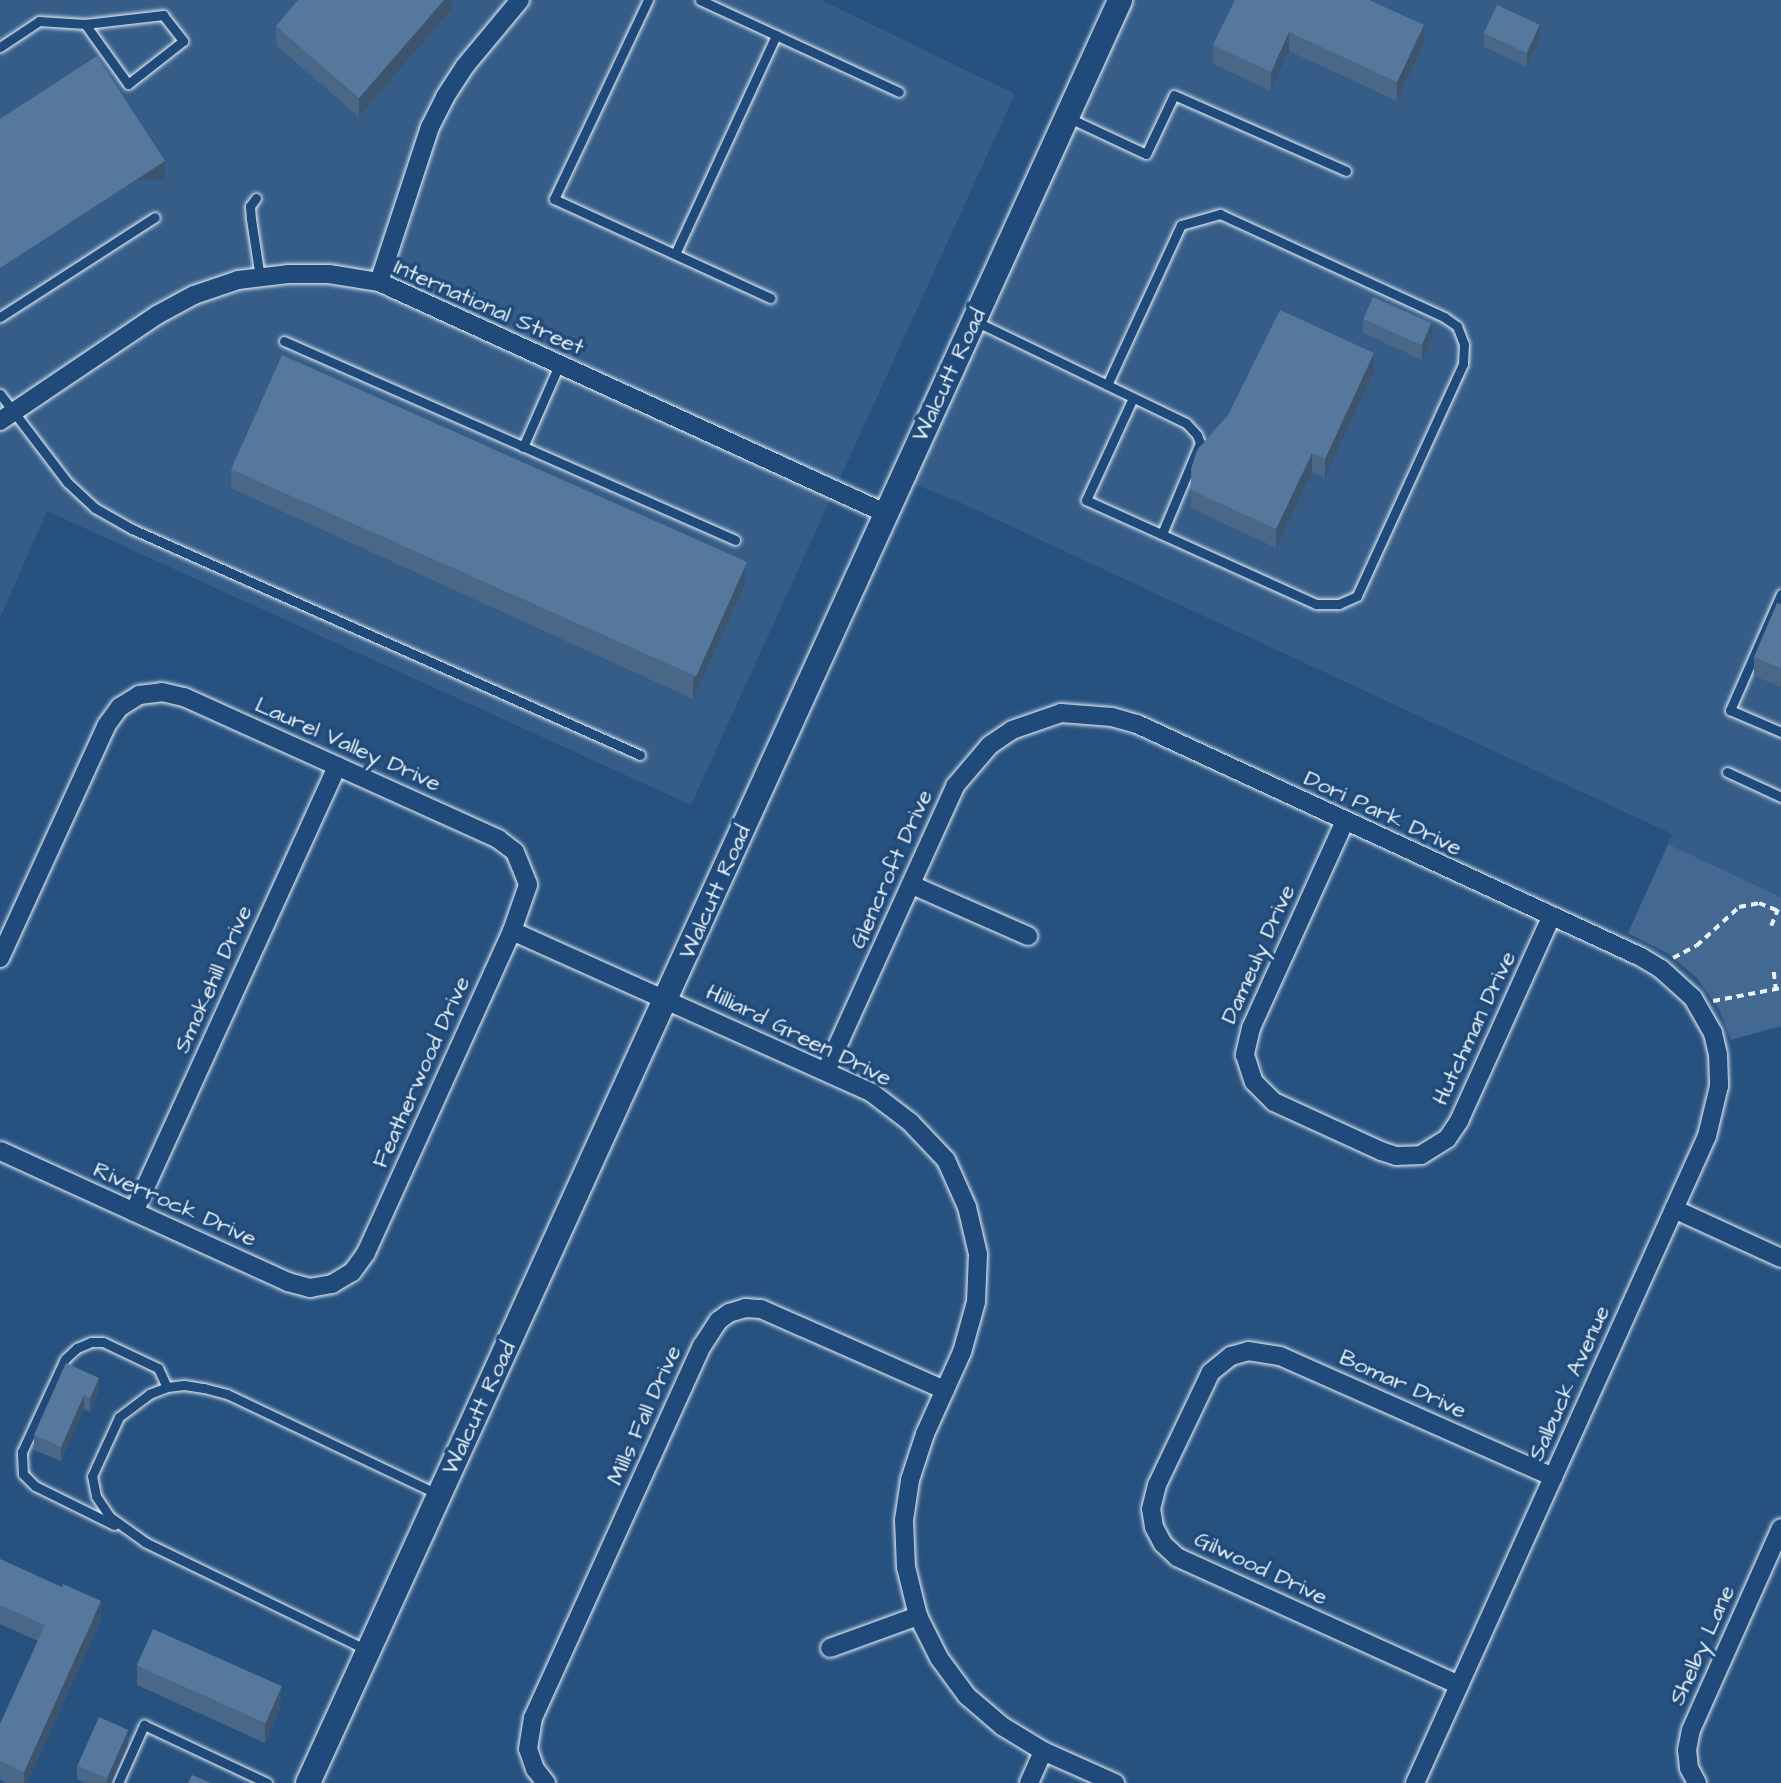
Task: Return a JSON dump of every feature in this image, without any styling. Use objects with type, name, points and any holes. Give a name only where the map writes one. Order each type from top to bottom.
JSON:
[{"type":"street","points":[[379,282],[430,127],[445,97],[465,66],[520,0]]},
{"type":"street","name":"Walcutt Road","points":[[308,1783],[1120,0]]},
{"type":"street","name":"International Street","points":[[6,417],[157,315],[194,295],[238,281],[288,274],[329,274],[379,282],[885,513]]},
{"type":"street","name":"Laurel Valley Drive","points":[[0,958],[106,726],[120,707],[139,695],[162,692],[184,696],[498,839],[514,852],[523,867]]},
{"type":"street","name":"Dori Park Drive","points":[[1037,719],[1061,713],[1088,713],[1137,724],[1641,957],[1661,969],[1693,998]]},
{"type":"street","name":"Glencroft Drive","points":[[826,1071],[955,786],[970,765],[990,745],[1037,719]]},
{"type":"street","name":"Smokehill Drive","points":[[134,1212],[337,766]]},
{"type":"street","name":"Dameuly Drive","points":[[1344,822],[1251,1028],[1246,1042],[1248,1072],[1274,1102],[1381,1151],[1406,1157],[1430,1152]]},
{"type":"street","name":"Featherwood Drive","points":[[332,1284],[352,1272],[366,1253],[512,931],[528,885],[523,867]]},
{"type":"street","points":[[912,885],[1028,936]]},
{"type":"street","name":"Hutchman Drive","points":[[1430,1152],[1447,1139],[1459,1121],[1551,916]]},
{"type":"street","name":"Hilliard Green Drive","points":[[512,931],[872,1093],[910,1122],[946,1160],[967,1207],[978,1254],[976,1302],[962,1352],[925,1434],[910,1480],[904,1520],[906,1567],[918,1616],[939,1658],[967,1696],[1002,1726],[1044,1751],[1115,1783]]},
{"type":"street","name":"Salbuck Avenue","points":[[1415,1783],[1707,1136],[1719,1086],[1718,1054],[1713,1033],[1693,998]]},
{"type":"street","name":"Riverrock Drive","points":[[0,1151],[288,1282],[310,1288],[332,1284]]},
{"type":"street","points":[[1674,1209],[1781,1258]]},
{"type":"street","name":"Mills Fall Drive","points":[[545,1783],[530,1759],[528,1736],[533,1718],[702,1346],[718,1321],[729,1313],[745,1308],[761,1309],[945,1390]]},
{"type":"street","name":"Bomar Drive","points":[[1231,1356],[1263,1351],[1280,1356],[1553,1477]]},
{"type":"street","name":"Gilwood Drive","points":[[1231,1356],[1211,1372],[1202,1385],[1157,1485],[1151,1509],[1154,1527],[1163,1544],[1177,1557],[1459,1685]]},
{"type":"street","name":"Shelby Lane","points":[[1697,1783],[1689,1768],[1687,1750],[1691,1730],[1781,1528]]},
{"type":"street","points":[[830,1648],[918,1616]]},
{"type":"street","points":[[1029,1783],[1044,1751]]},
{"type":"lane","points":[[648,0],[554,199],[770,298]]},
{"type":"lane","points":[[700,0],[899,92]]},
{"type":"lane","points":[[0,47],[38,21],[85,24],[163,15],[183,41],[128,84],[85,24]]},
{"type":"lane","points":[[675,254],[776,35]]},
{"type":"lane","points":[[1067,116],[1146,154],[1174,95],[1346,171]]},
{"type":"lane","points":[[256,198],[250,206],[260,278]]},
{"type":"lane","points":[[1107,385],[1181,225],[1220,214],[1444,317],[1457,326],[1464,344],[1463,363],[1357,596],[1339,604],[1316,604],[1086,500],[1133,397]]},
{"type":"lane","points":[[0,317],[155,217]]},
{"type":"lane","points":[[974,321],[1186,423],[1197,435],[1200,443],[1162,534]]},
{"type":"lane","points":[[284,341],[735,540]]},
{"type":"lane","points":[[523,447],[559,365]]},
{"type":"lane","points":[[0,394],[6,417],[67,482],[95,508],[132,529],[640,755]]},
{"type":"lane","points":[[1781,594],[1730,710],[1781,732]]},
{"type":"lane","points":[[1727,772],[1781,797]]},
{"type":"lane","points":[[167,1387],[158,1368],[103,1342],[91,1342],[77,1348],[65,1359],[23,1452],[23,1474],[35,1486],[368,1651]]},
{"type":"lane","points":[[125,1530],[110,1517],[96,1496],[92,1476],[119,1417],[149,1394],[184,1384],[227,1394],[440,1495]]},
{"type":"lane","points":[[118,1783],[144,1725],[267,1783]]},
{"type":"path","points":[[1673,958],[1696,946],[1739,906],[1759,903],[1779,911],[1771,926]]},
{"type":"path","points":[[1713,1001],[1778,988],[1774,972]]},
{"type":"shaded area","points":[[0,0],[821,0],[1015,94],[691,805],[47,511],[0,618]]},
{"type":"shaded area","points":[[1120,0],[1781,0],[1781,897],[1668,844],[1672,834],[957,501],[901,479]]},
{"type":"shaded area","points":[[1668,844],[1781,897],[1781,1026],[1731,1040],[1719,1009],[1696,977],[1667,953],[1628,933]]},
{"type":"building","points":[[298,0],[444,0],[359,98],[276,26]]},
{"type":"building","points":[[1235,0],[1369,0],[1424,25],[1397,82],[1289,32],[1271,72],[1213,45]]},
{"type":"building","points":[[1497,5],[1540,25],[1526,53],[1484,33]]},
{"type":"building","points":[[97,56],[165,161],[0,268],[0,119]]},
{"type":"building","points":[[1373,297],[1431,323],[1422,345],[1363,319]]},
{"type":"building","points":[[1280,310],[1374,353],[1325,459],[1312,453],[1276,529],[1191,490],[1191,469],[1197,450],[1228,415]]},
{"type":"building","points":[[282,355],[747,562],[696,676],[231,469]]},
{"type":"building","points":[[1777,603],[1781,604],[1781,668],[1754,657]]},
{"type":"building","points":[[66,1363],[99,1378],[90,1398],[84,1395],[61,1447],[34,1435]]},
{"type":"building","points":[[0,1559],[101,1601],[24,1772],[0,1761],[0,1724],[45,1625],[0,1605]]},
{"type":"building","points":[[153,1629],[282,1686],[266,1723],[137,1666]]},
{"type":"building","points":[[99,1717],[128,1730],[107,1778],[77,1765]]},
{"type":"building","points":[[192,1775],[211,1783],[188,1783]]}]
